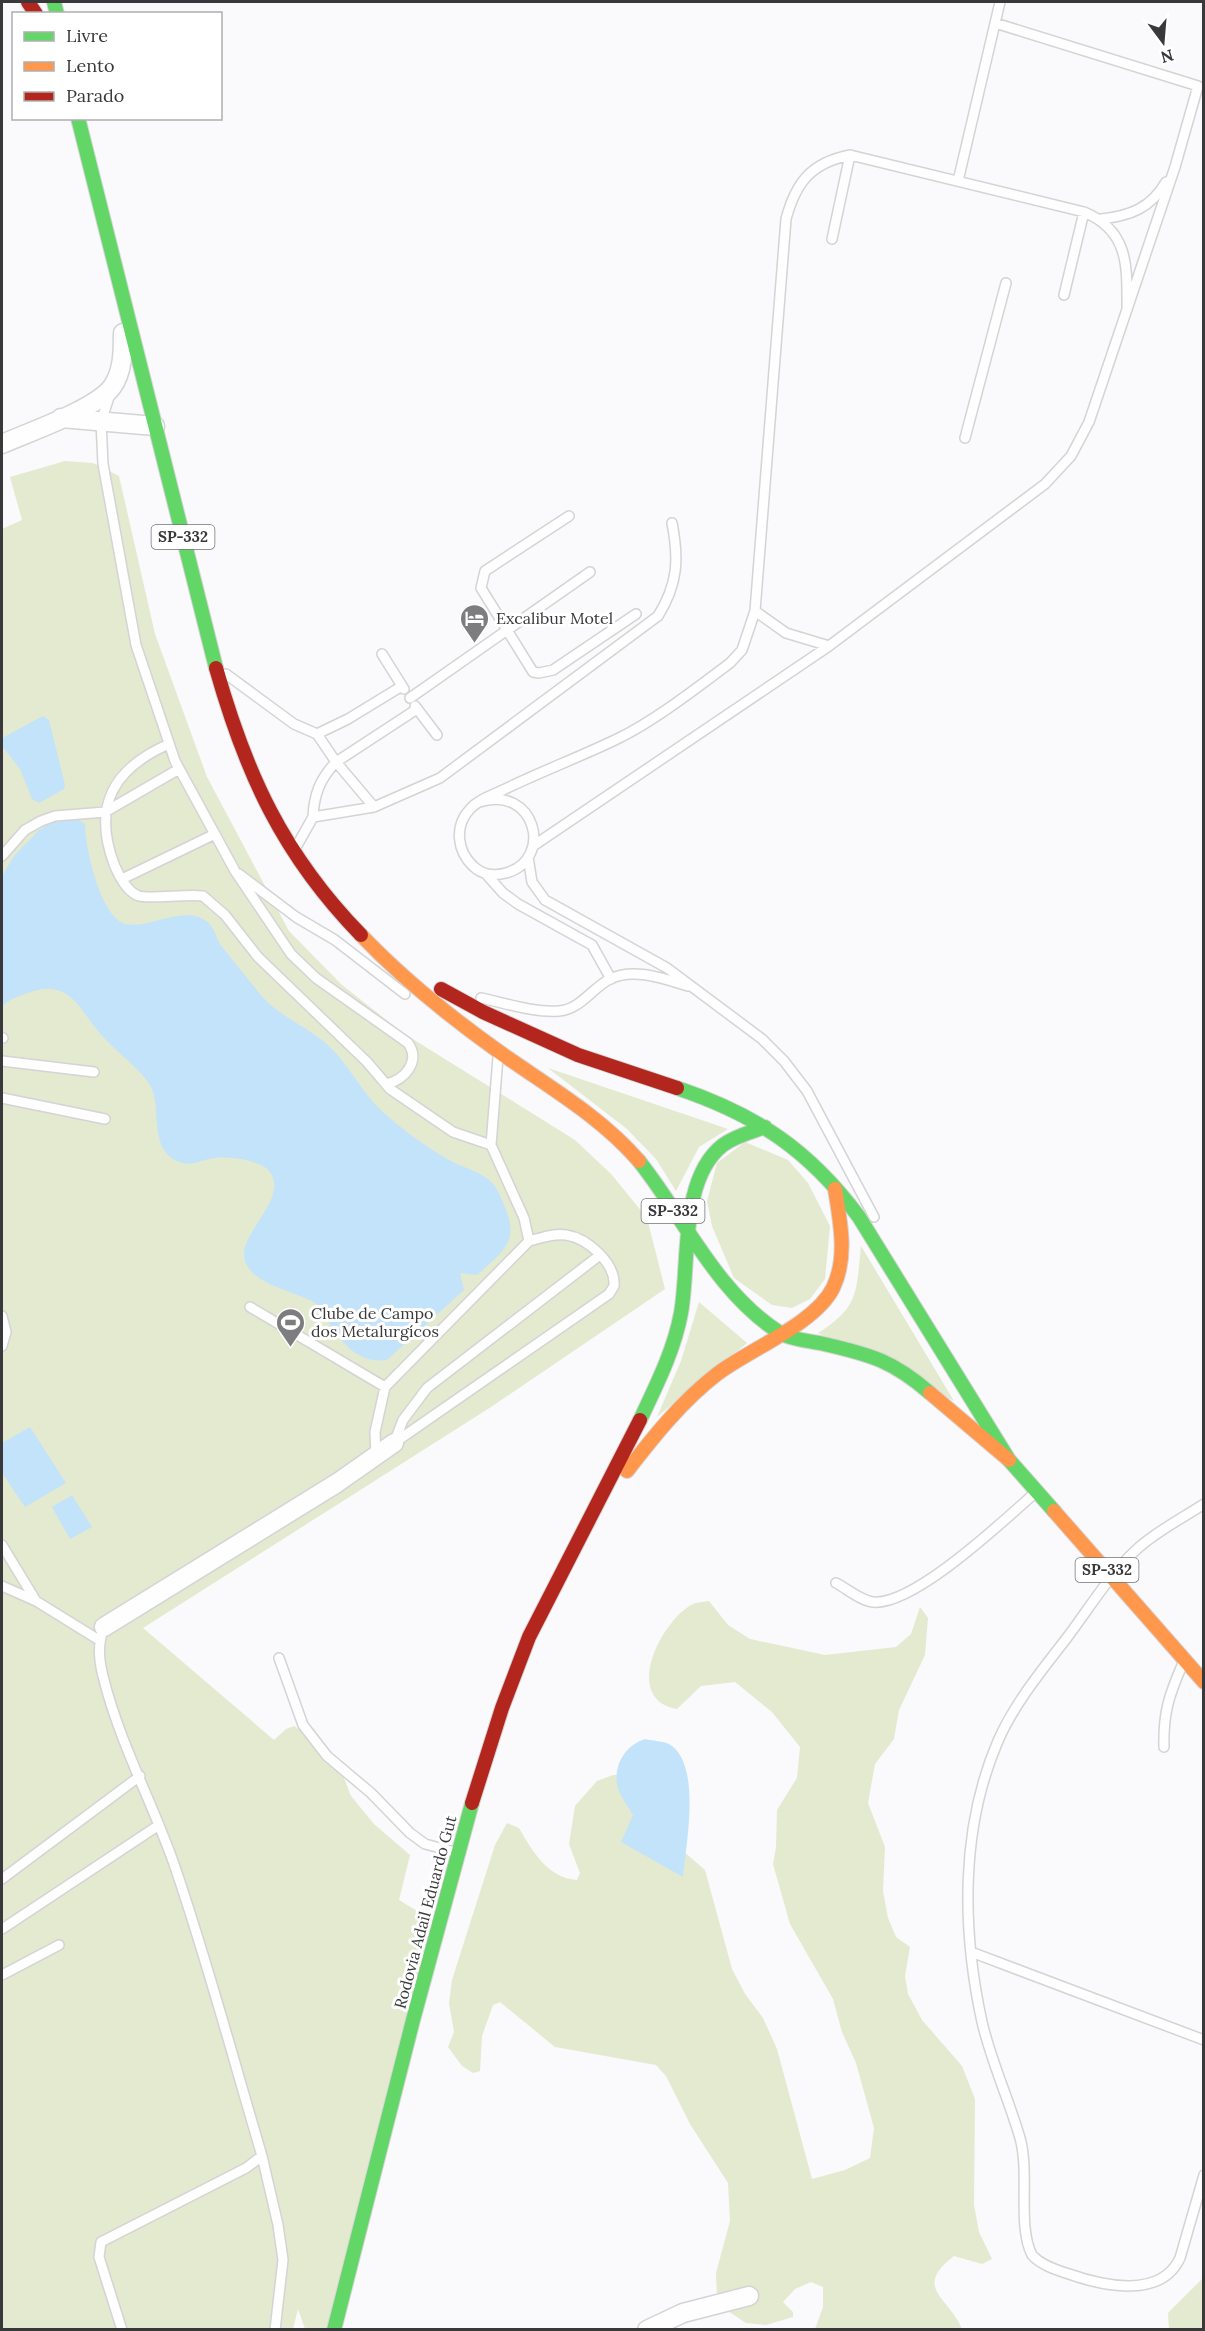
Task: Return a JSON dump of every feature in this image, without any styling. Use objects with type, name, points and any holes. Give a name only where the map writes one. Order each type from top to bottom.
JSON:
[{"type":"main road","name":"SP-332","points":[[78,120],[118,284],[237,735],[260,794],[293,853],[327,899],[392,968],[498,1051],[563,1094],[607,1127],[646,1169],[689,1233],[734,1293],[782,1334],[887,1360],[946,1404],[1010,1460],[1203,1682]]},
{"type":"main road","name":"SP-332","points":[[353,927],[438,987],[483,1012],[578,1055],[706,1098],[765,1127],[796,1147],[834,1183],[859,1217],[1010,1460]]},
{"type":"main road","points":[[689,1233],[690,1201],[702,1168],[726,1142],[742,1133],[765,1127]]},
{"type":"main road","points":[[782,1334],[818,1309],[836,1283],[842,1241],[841,1216],[834,1183]]},
{"type":"main road","name":"Rodovia Adail Eduardo Gut","points":[[334,2330],[458,1853],[512,1678],[540,1614],[591,1518],[662,1373],[676,1336],[683,1301],[689,1233]]},
{"type":"main road","name":"Rodovia Adail Eduardo Gut","points":[[591,1518],[687,1398],[719,1372],[782,1334]]},
{"type":"street","points":[[2,444],[99,400],[113,386],[122,364],[123,334],[118,284]]},
{"type":"street","points":[[60,418],[155,426]]},
{"type":"street","points":[[102,1634],[337,1483],[394,1443]]},
{"type":"street","points":[[647,2330],[683,2313],[749,2296]]},
{"type":"lane","points":[[958,182],[1000,2]]},
{"type":"lane","points":[[533,846],[829,646],[1037,490],[1071,456],[1089,422],[1201,87],[996,23]]},
{"type":"lane","points":[[611,979],[592,945],[518,904],[503,893],[486,874],[468,861],[459,840],[463,818],[478,802],[617,739],[713,676],[742,650],[755,611],[786,219],[791,201],[812,170],[831,159],[850,155],[1084,212],[1101,219],[1121,217],[1153,201],[1175,167]]},
{"type":"lane","points":[[832,239],[850,155]]},
{"type":"lane","points":[[1064,295],[1084,212]]},
{"type":"lane","points":[[1101,219],[1126,256],[1127,310]]},
{"type":"lane","points":[[964,438],[1006,283]]},
{"type":"lane","points":[[113,386],[101,422],[103,464],[136,645],[169,744],[179,769],[235,871],[291,954],[308,970],[408,1043],[414,1059],[401,1078],[386,1084]]},
{"type":"lane","points":[[569,516],[485,572],[482,577],[481,588],[532,672],[539,674],[553,670],[636,614]]},
{"type":"lane","points":[[313,817],[374,807],[440,778],[658,616],[671,596],[678,553],[672,523]]},
{"type":"lane","points":[[410,699],[590,572]]},
{"type":"lane","points":[[755,611],[786,633],[829,646]]},
{"type":"lane","points":[[382,654],[410,699],[437,735]]},
{"type":"lane","points":[[218,667],[294,724],[317,734],[336,762],[374,807]]},
{"type":"lane","points":[[317,734],[348,719],[402,686]]},
{"type":"lane","points":[[293,853],[313,817],[315,794],[326,772],[336,762],[417,709]]},
{"type":"lane","points":[[169,744],[141,758],[128,768],[109,796],[105,812],[110,851],[122,879],[139,896],[182,894],[203,896],[225,915],[258,957],[367,1062],[386,1084],[420,1111],[453,1132],[491,1145]]},
{"type":"lane","points":[[2,856],[25,830],[41,820],[55,816],[105,812],[179,769]]},
{"type":"lane","points":[[478,802],[493,797],[507,799],[520,806],[532,824],[533,846],[528,857],[509,872],[486,874]]},
{"type":"lane","points":[[122,879],[215,834]]},
{"type":"lane","points":[[528,857],[532,882],[544,900],[641,951],[696,988],[762,1039],[784,1061],[807,1091],[863,1194],[904,1289]]},
{"type":"lane","points":[[235,871],[296,917],[335,940],[417,1002],[455,1018]]},
{"type":"lane","points":[[438,987],[521,1006],[561,1011],[589,997],[611,979],[646,975],[696,988]]},
{"type":"lane","points":[[498,1051],[491,1145],[524,1218],[529,1241]]},
{"type":"lane","points":[[2,1061],[94,1072]]},
{"type":"lane","points":[[2,1098],[105,1119]]},
{"type":"lane","points":[[376,1456],[375,1432],[385,1387],[529,1241],[552,1235],[565,1235],[577,1239],[600,1255],[611,1268],[615,1278],[609,1294],[394,1443]]},
{"type":"lane","points":[[394,1443],[404,1420],[427,1388],[600,1255]]},
{"type":"lane","points":[[250,1307],[385,1387]]},
{"type":"lane","points":[[2,1316],[6,1332],[2,1346]]},
{"type":"lane","points":[[836,1582],[872,1602],[894,1598],[928,1580],[977,1544],[1037,1491]]},
{"type":"lane","points":[[1203,1504],[1147,1541],[1113,1578],[1037,1676],[999,1740],[973,1832],[968,1910],[971,1952],[982,2024],[1021,2141],[1025,2168],[1028,2242],[1036,2260],[1097,2284],[1121,2287],[1137,2285],[1166,2275],[1176,2267],[1180,2258],[1203,2175]]},
{"type":"lane","points":[[2,1545],[36,1601]]},
{"type":"lane","points":[[2,1586],[102,1634],[104,1679],[197,1930],[262,2156],[276,2214],[283,2260],[275,2330]]},
{"type":"lane","points":[[279,1658],[303,1725],[327,1756],[371,1793],[410,1833],[425,1844],[458,1853]]},
{"type":"lane","points":[[1164,1747],[1163,1716],[1170,1693],[1185,1660]]},
{"type":"lane","points":[[2,1879],[140,1776]]},
{"type":"lane","points":[[2,1929],[159,1825]]},
{"type":"lane","points":[[2,1975],[59,1945]]},
{"type":"lane","points":[[971,1952],[1203,2040]]},
{"type":"lane","points":[[122,2330],[99,2257],[101,2242],[246,2168],[262,2156]]},
{"type":"green space","name":"Clube de Campo dos Metalurgícos","points":[[65,461],[93,463],[119,476],[155,634],[207,777],[289,931],[342,985],[403,1033],[575,1140],[612,1175],[647,1218],[665,1289],[491,1407],[143,1628],[274,1740],[286,1729],[294,1726],[335,1755],[351,1796],[374,1824],[410,1855],[399,1900],[422,1914],[437,1936],[330,2329],[305,2329],[298,2309],[293,2329],[2,2330],[2,529],[22,520],[10,477]]},
{"type":"green space","points":[[548,1068],[728,1129],[699,1147],[676,1191],[656,1159],[627,1129]]},
{"type":"green space","points":[[745,1142],[788,1160],[808,1183],[830,1226],[825,1279],[810,1299],[792,1308],[772,1305],[734,1278],[712,1226],[707,1201],[717,1163]]},
{"type":"green space","points":[[861,1246],[954,1401],[818,1333],[832,1324],[849,1306],[856,1286]]},
{"type":"green space","points":[[699,1302],[747,1343],[657,1417],[681,1361]]},
{"type":"green space","points":[[709,1601],[728,1625],[750,1639],[825,1655],[896,1647],[911,1634],[920,1607],[928,1618],[925,1655],[899,1710],[894,1739],[875,1764],[868,1803],[885,1847],[883,1891],[888,1918],[896,1937],[910,1947],[905,1976],[908,1994],[922,2020],[962,2066],[975,2099],[974,2205],[979,2232],[992,2259],[982,2264],[954,2256],[936,2276],[935,2285],[937,2292],[962,2329],[815,2329],[823,2307],[823,2287],[811,2282],[795,2289],[783,2302],[793,2312],[793,2317],[766,2325],[746,2323],[725,2309],[717,2295],[716,2273],[730,2221],[728,2183],[690,2124],[666,2076],[656,2065],[555,2047],[500,2002],[493,2005],[482,2036],[480,2071],[473,2073],[462,2066],[448,2047],[454,2032],[449,2003],[452,1980],[495,1845],[507,1823],[519,1828],[529,1846],[549,1869],[577,1880],[580,1873],[569,1844],[575,1806],[597,1781],[613,1775],[627,1775],[676,1845],[705,1870],[732,1969],[745,1994],[763,2018],[777,2049],[812,2179],[845,2170],[870,2158],[874,2128],[856,2063],[842,2032],[833,1999],[790,1924],[773,1864],[776,1848],[777,1810],[797,1778],[800,1747],[772,1712],[735,1682],[701,1686],[677,1709],[661,1702],[652,1691],[649,1676],[652,1660],[658,1643],[668,1627],[691,1605]]},
{"type":"green space","points":[[1203,2278],[1203,2329],[1169,2329],[1168,2313]]},
{"type":"water","points":[[43,716],[49,720],[65,785],[64,789],[39,803],[32,799],[20,769],[2,746],[2,738]]},
{"type":"water","points":[[76,818],[85,824],[90,861],[99,890],[112,914],[119,921],[137,925],[182,915],[203,919],[212,928],[223,948],[268,1003],[317,1036],[335,1052],[383,1112],[432,1150],[489,1180],[498,1191],[511,1230],[505,1247],[477,1275],[460,1273],[464,1290],[387,1360],[368,1359],[352,1351],[345,1345],[317,1305],[261,1280],[246,1264],[244,1254],[246,1244],[274,1192],[274,1182],[266,1168],[260,1164],[236,1158],[215,1158],[188,1164],[169,1156],[159,1138],[156,1104],[150,1085],[135,1067],[105,1039],[68,995],[58,990],[34,991],[21,995],[2,1006],[2,876],[14,856],[39,830],[53,822]]},
{"type":"water","points":[[30,1427],[66,1483],[25,1507],[2,1473],[2,1443]]},
{"type":"water","points":[[72,1495],[92,1527],[70,1539],[52,1507]]},
{"type":"water","points":[[645,1739],[672,1746],[681,1757],[686,1771],[690,1808],[683,1877],[621,1842],[633,1815],[618,1788],[617,1769],[627,1751]]},
{"type":"traffic: fast","points":[[54,2],[56,12]]},
{"type":"traffic: fast","points":[[79,120],[216,668]]},
{"type":"traffic: fast","points":[[677,1088],[732,1110],[757,1123],[801,1154],[840,1193],[859,1217],[1009,1460],[1054,1511]]},
{"type":"traffic: fast","points":[[640,1420],[664,1368],[678,1327],[684,1293],[689,1223],[699,1179],[709,1160],[723,1145],[765,1127]]},
{"type":"traffic: fast","points":[[639,1161],[719,1276],[757,1316],[785,1335],[856,1352],[893,1366],[930,1393]]},
{"type":"traffic: fast","points":[[334,2330],[413,2020],[472,1803]]},
{"type":"traffic: slow","points":[[361,935],[409,981],[444,1010],[590,1115],[639,1161]]},
{"type":"traffic: slow","points":[[627,1471],[669,1420],[704,1384],[797,1324],[824,1301],[838,1276],[842,1251],[835,1189]]},
{"type":"traffic: slow","points":[[930,1393],[1009,1460]]},
{"type":"traffic: slow","points":[[1054,1511],[1204,1682]]},
{"type":"traffic: jam","points":[[28,2],[35,12]]},
{"type":"traffic: jam","points":[[216,668],[240,743],[270,811],[310,874],[361,935]]},
{"type":"traffic: jam","points":[[441,989],[483,1012],[578,1055],[677,1088]]},
{"type":"traffic: jam","points":[[472,1803],[502,1708],[529,1637],[640,1420]]},
{"type":"place","name":"Excalibur Motel","points":[[475,644]]},
{"type":"place","name":"Clube de Campo dos Metalurgícos","points":[[290,1348]]}]
